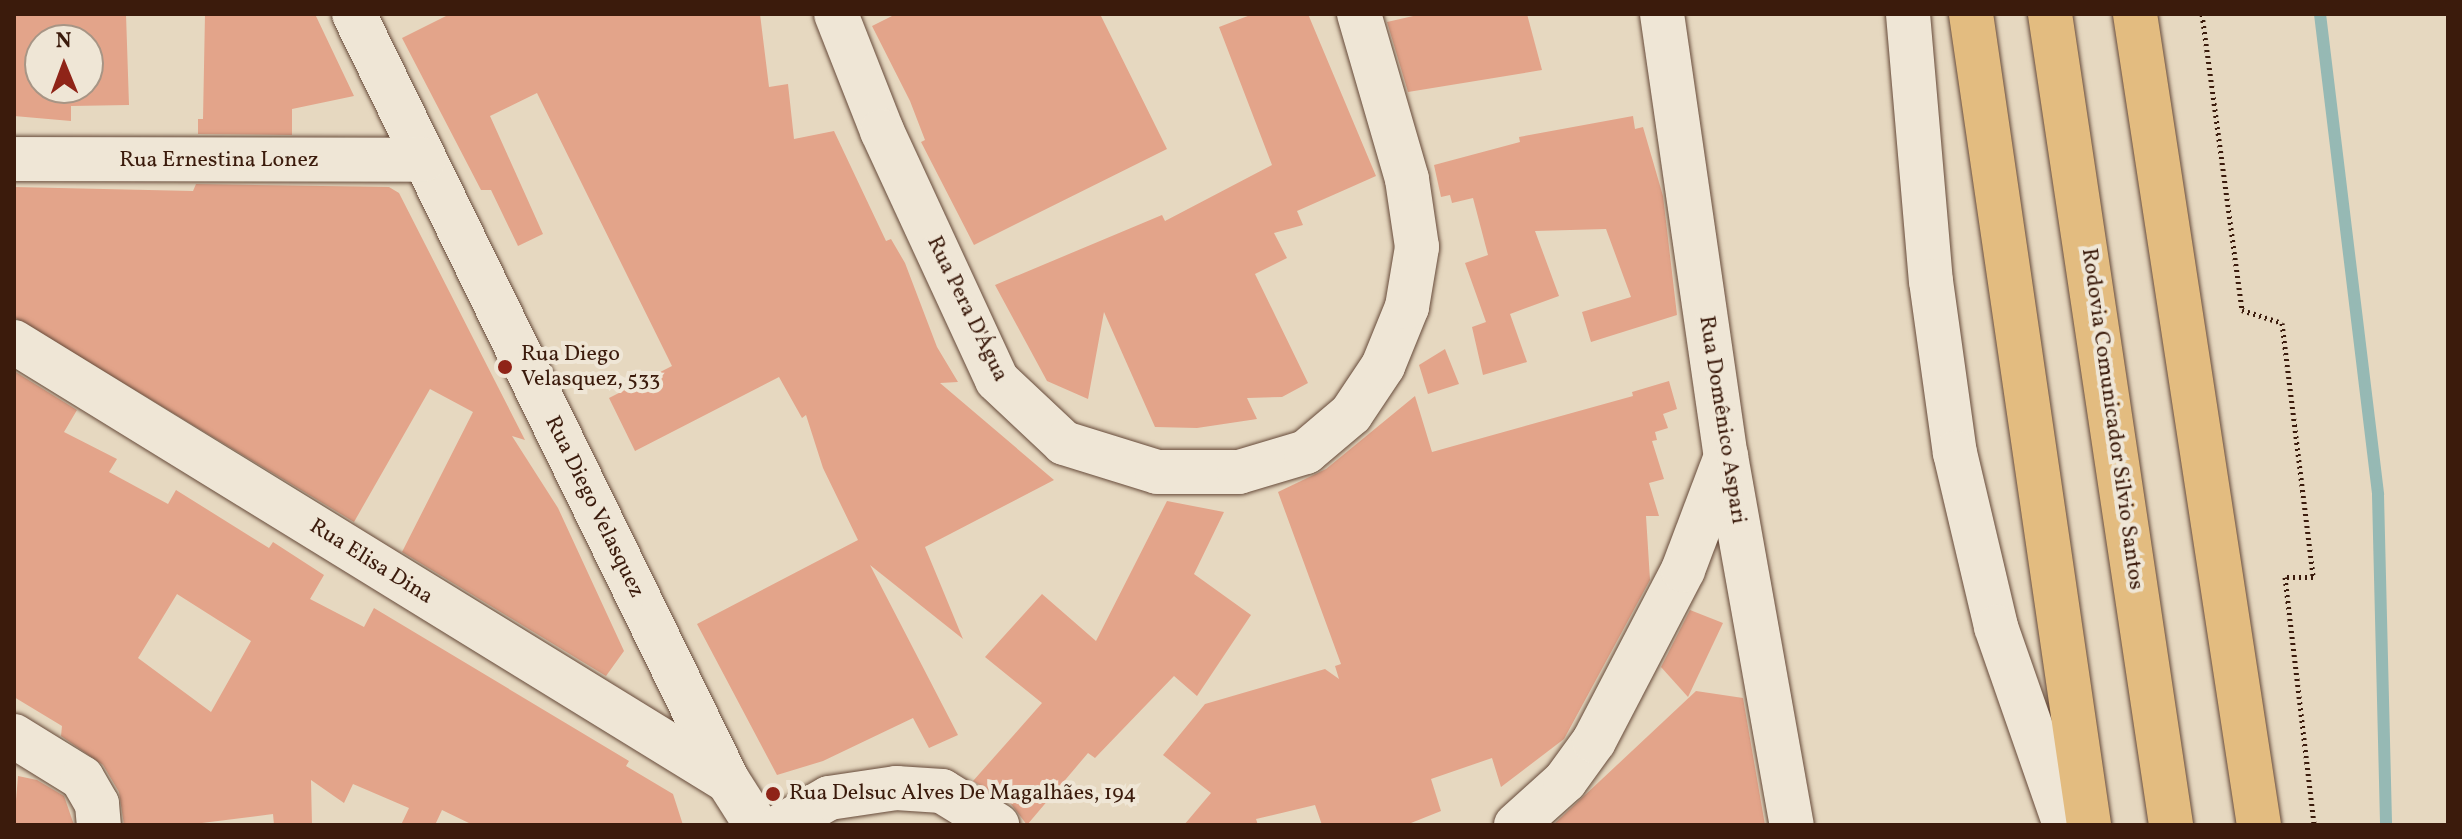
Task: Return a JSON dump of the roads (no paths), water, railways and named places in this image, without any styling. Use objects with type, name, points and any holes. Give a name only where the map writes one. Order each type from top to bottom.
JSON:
[{"type":"main road","points":[[1971,14],[2089,825]]},
{"type":"main road","name":"Rodovia Comunicador Silvio Santos","points":[[2050,14],[2171,825]]},
{"type":"main road","points":[[2143,22],[2259,825]]},
{"type":"street","name":"Rua Diego Velasquez","points":[[354,14],[728,781],[756,825]]},
{"type":"street","name":"Rua Pera D'Água","points":[[836,14],[882,131],[997,380],[1064,443],[1157,472],[1239,472],[1306,452],[1351,414],[1383,366],[1407,307],[1417,247],[1407,179],[1359,14]]},
{"type":"street","name":"Rua Domênico Aspari","points":[[1662,14],[1726,456],[1792,825]]},
{"type":"street","points":[[1908,14],[1931,281],[1955,453],[1996,627],[2065,825]]},
{"type":"street","name":"Rua Ernestina Lonez","points":[[14,159],[424,160]]},
{"type":"street","name":"Rua Elisa Dina","points":[[14,342],[728,781]]},
{"type":"street","points":[[1516,825],[1565,781],[1594,741],[1683,570],[1726,456]]},
{"type":"street","points":[[23,747],[82,778],[97,804],[99,825]]},
{"type":"street","points":[[782,825],[829,798],[896,788],[942,791],[997,825]]},
{"type":"waterway","points":[[2320,14],[2378,495],[2386,825]]},
{"type":"place","name":"Rua Diego Velasquez, 533","points":[[505,367]]},
{"type":"place","name":"Rua Delsuc Alves De Magalhães, 194","points":[[773,794]]}]
